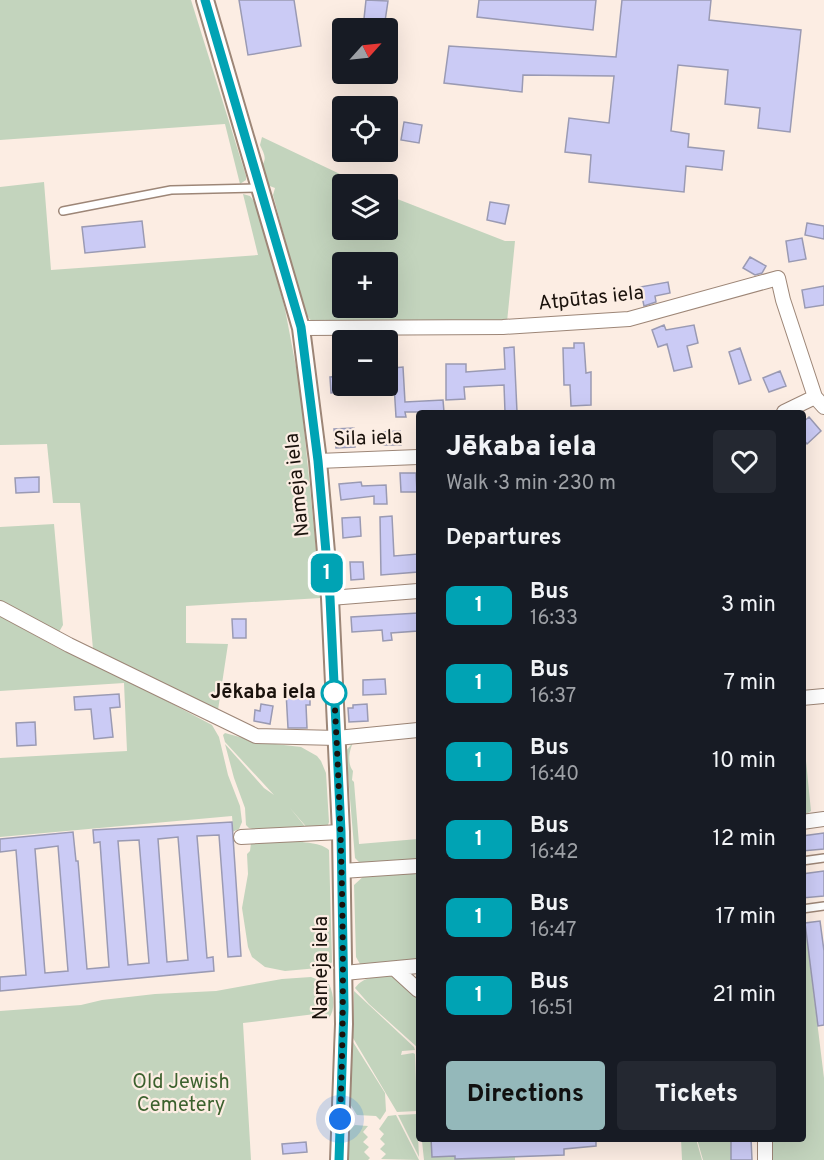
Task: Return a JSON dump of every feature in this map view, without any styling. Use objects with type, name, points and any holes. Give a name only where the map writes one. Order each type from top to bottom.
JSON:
[{"type":"street","name":"Nameja iela","points":[[205,0],[301,327],[318,461],[330,598],[341,832],[344,973],[339,1160]]},
{"type":"street","name":"Atpūtas iela","points":[[301,327],[503,327],[629,319],[778,278],[783,300],[820,402]]},
{"type":"street","points":[[791,410],[820,402]]},
{"type":"street","name":"Sila iela","points":[[318,461],[416,457]]},
{"type":"street","points":[[330,598],[416,591]]},
{"type":"street","points":[[0,608],[69,645],[256,736],[337,738],[416,730]]},
{"type":"street","points":[[806,698],[824,696]]},
{"type":"street","points":[[806,821],[824,819]]},
{"type":"street","points":[[242,837],[341,832]]},
{"type":"street","points":[[342,871],[416,866]]},
{"type":"street","points":[[344,973],[416,966]]},
{"type":"street","points":[[395,969],[416,988]]},
{"type":"street","points":[[765,1142],[765,1160]]},
{"type":"lane","points":[[63,211],[171,190],[260,188]]},
{"type":"lane","points":[[806,860],[824,858]]},
{"type":"lane","points":[[806,908],[824,906]]},
{"type":"green space","points":[[0,0],[191,0],[246,180],[240,184],[225,124],[0,140]]},
{"type":"green space","points":[[262,137],[340,174],[332,174],[332,240],[398,240],[398,199],[505,241],[515,241],[507,322],[313,323],[304,312],[299,296],[301,293],[297,291],[273,195],[275,188],[267,185],[260,145]]},
{"type":"green space","points":[[44,182],[51,270],[258,255],[243,194],[250,196],[257,205],[285,309],[300,388],[321,598],[186,606],[186,643],[228,644],[218,710],[93,649],[80,503],[53,503],[47,444],[0,445],[0,187]]},
{"type":"green space","points":[[54,524],[63,625],[59,632],[0,601],[0,527]]},
{"type":"green space","points":[[0,616],[58,648],[133,683],[212,725],[219,737],[228,775],[240,806],[242,822],[239,829],[230,833],[230,828],[233,828],[232,816],[0,837],[0,758],[127,751],[124,683],[0,691]]},
{"type":"green space","points":[[225,733],[258,742],[301,747],[317,756],[326,773],[329,822],[327,828],[309,830],[290,808],[308,830],[249,828],[246,825],[245,808],[225,744],[264,788],[274,795],[225,742],[223,735]]},
{"type":"green space","points":[[354,741],[349,761],[353,771],[359,844],[416,839],[416,862],[361,864],[355,858],[346,751]]},
{"type":"green space","points":[[806,761],[811,811],[806,814]]},
{"type":"green space","points":[[304,842],[323,846],[329,850],[332,962],[329,967],[285,971],[265,967],[252,957],[248,947],[242,908],[248,874],[247,854],[251,843]]},
{"type":"green space","points":[[416,870],[416,962],[360,964],[356,957],[354,885],[366,874]]},
{"type":"green space","points":[[806,931],[824,1078],[824,1160],[773,1160],[772,1142],[806,1142]]},
{"type":"green space","points":[[390,976],[399,979],[416,996],[416,1046],[369,1004],[355,988],[366,979]]},
{"type":"green space","name":"Old Jewish Cemetery","points":[[311,977],[329,984],[331,988],[333,1007],[328,1019],[323,1017],[323,1013],[243,1023],[251,1160],[0,1160],[0,1011],[81,1005],[102,1000],[155,994],[216,991],[282,979]]},
{"type":"green space","points":[[354,991],[414,1047],[415,1050],[402,1051],[401,1055],[415,1054],[416,1111],[397,1112],[353,1038]]},
{"type":"green space","points":[[353,1042],[385,1093],[386,1111],[380,1120],[376,1116],[357,1115],[350,1104]]},
{"type":"green space","points":[[416,1114],[416,1142],[418,1142],[419,1157],[398,1115]]},
{"type":"green space","points":[[396,1115],[419,1160],[381,1159],[386,1154],[380,1149],[385,1144],[380,1139],[384,1134],[379,1129],[388,1116]]},
{"type":"green space","points":[[355,1125],[368,1126],[363,1132],[368,1137],[363,1142],[369,1147],[364,1152],[370,1158],[368,1160],[347,1160],[348,1131]]},
{"type":"green space","points":[[422,1142],[431,1142],[432,1157],[455,1156],[456,1159],[515,1157],[515,1160],[424,1160]]},
{"type":"green space","points":[[681,1142],[697,1142],[702,1160],[682,1160]]},
{"type":"green space","points":[[698,1142],[731,1142],[731,1160],[703,1160]]},
{"type":"building","points":[[239,0],[294,0],[301,46],[248,55]]},
{"type":"building","points":[[366,0],[388,1],[385,18],[364,18]]},
{"type":"building","points":[[479,0],[596,0],[593,30],[477,17]]},
{"type":"building","points":[[622,0],[711,0],[709,20],[801,30],[790,132],[758,128],[760,108],[725,104],[728,70],[678,65],[671,131],[689,134],[688,147],[724,151],[722,170],[686,166],[684,192],[589,182],[591,155],[565,152],[569,118],[609,123],[614,76],[523,75],[522,92],[444,83],[449,46],[616,57]]},
{"type":"building","points":[[404,122],[422,125],[419,143],[401,140]]},
{"type":"building","points":[[490,202],[509,205],[505,224],[487,220]]},
{"type":"building","points":[[142,221],[145,247],[85,253],[82,227]]},
{"type":"building","points":[[807,223],[824,226],[824,239],[805,235]]},
{"type":"building","points":[[802,238],[806,259],[789,262],[786,241]]},
{"type":"building","points":[[750,257],[766,266],[762,273],[755,275],[743,268]]},
{"type":"building","points":[[668,282],[670,293],[655,296],[656,302],[644,306],[640,287]]},
{"type":"building","points":[[824,286],[824,305],[805,308],[802,290]]},
{"type":"building","points":[[664,325],[666,330],[694,325],[698,343],[687,346],[692,367],[674,371],[667,344],[658,347],[652,330]]},
{"type":"building","points":[[574,343],[584,343],[586,373],[591,372],[591,405],[571,406],[570,385],[564,385],[563,348],[574,348]]},
{"type":"building","points":[[514,347],[517,410],[505,410],[504,385],[464,387],[465,399],[446,400],[446,364],[466,364],[466,372],[505,369],[504,348]]},
{"type":"building","points":[[740,348],[751,380],[739,384],[729,352]]},
{"type":"building","points":[[403,367],[405,402],[443,400],[444,410],[416,410],[416,412],[405,412],[406,417],[396,417],[395,396],[398,396],[398,368]]},
{"type":"building","points":[[780,371],[786,386],[769,392],[763,378]]},
{"type":"building","points":[[330,377],[332,377],[332,393],[331,393]]},
{"type":"building","points":[[809,417],[821,431],[807,444],[806,443],[806,420]]},
{"type":"building","points":[[354,428],[355,447],[336,448],[334,429]]},
{"type":"building","points":[[400,431],[401,445],[382,445],[381,432]]},
{"type":"building","points":[[400,473],[416,473],[416,492],[401,492]]},
{"type":"building","points":[[39,477],[39,492],[16,493],[15,478]]},
{"type":"building","points":[[361,482],[362,486],[386,485],[387,504],[374,504],[374,496],[341,500],[339,484]]},
{"type":"building","points":[[392,516],[394,556],[416,554],[416,572],[381,575],[380,517]]},
{"type":"building","points":[[360,517],[361,536],[343,538],[342,518]]},
{"type":"building","points":[[350,562],[363,562],[364,579],[351,580]]},
{"type":"building","points":[[416,613],[416,631],[391,633],[392,640],[383,641],[382,630],[352,632],[351,617]]},
{"type":"building","points":[[232,619],[246,619],[246,638],[233,638]]},
{"type":"building","points":[[385,679],[386,694],[363,695],[363,680]]},
{"type":"building","points":[[286,692],[310,692],[310,705],[306,705],[307,728],[288,728]]},
{"type":"building","points":[[119,694],[120,707],[110,708],[113,737],[94,739],[91,709],[75,710],[74,697]]},
{"type":"building","points":[[261,704],[273,706],[270,724],[254,721],[255,710],[260,711]]},
{"type":"building","points":[[367,704],[368,721],[349,722],[348,708],[353,708],[353,705]]},
{"type":"building","points":[[35,722],[36,745],[17,746],[16,723]]},
{"type":"building","points":[[232,822],[241,956],[228,957],[219,835],[197,836],[207,958],[213,957],[214,971],[0,991],[0,977],[26,975],[16,850],[0,852],[0,839],[73,832],[76,861],[78,861],[87,969],[109,967],[100,842],[94,843],[93,830]],"holes":[[[178,837],[188,960],[167,962],[158,839]],[[139,840],[149,963],[128,965],[118,841]],[[58,846],[68,971],[45,973],[35,849]]]},
{"type":"building","points":[[824,833],[824,849],[806,851],[806,835]]},
{"type":"building","points":[[824,871],[824,896],[806,898],[806,873]]},
{"type":"building","points":[[820,921],[824,951],[824,1025],[818,1026],[806,931],[806,923]]},
{"type":"building","points":[[306,1142],[307,1152],[283,1154],[282,1144]]},
{"type":"building","points":[[431,1142],[596,1142],[596,1146],[564,1149],[564,1155],[455,1159],[455,1156],[432,1157]]},
{"type":"building","points":[[731,1142],[751,1142],[752,1160],[731,1160]]},
{"type":"bus line","name":"1","points":[[205,0],[301,327],[318,461],[330,598],[341,832],[344,1007],[339,1160]]},
{"type":"place","name":"Jēkaba iela","points":[[334,693]]},
{"type":"route","points":[[334,693],[334,691],[344,953],[340,1119]]}]
